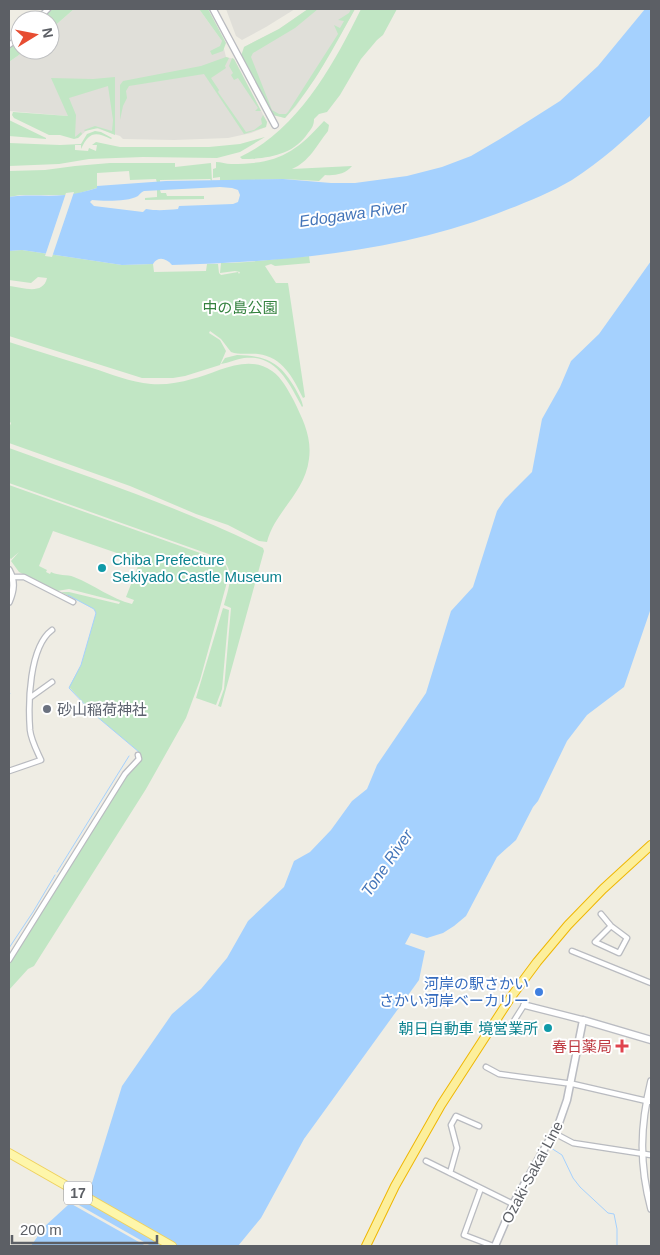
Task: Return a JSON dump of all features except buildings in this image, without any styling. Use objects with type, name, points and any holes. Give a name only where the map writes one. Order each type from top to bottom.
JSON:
[{"type":"highway","points":[[366,1246],[395,1186],[441,1105],[512,997],[537,962],[568,925],[603,889],[651,845]]},
{"type":"main road","points":[[583,1020],[651,1040]]},
{"type":"main road","name":"Ozaki-Sakai Line","points":[[494,1246],[513,1204],[554,1133],[565,1108],[583,1020]]},
{"type":"main road","name":"17","points":[[9,1153],[172,1246]]},
{"type":"street","points":[[213,9],[275,125]]},
{"type":"street","points":[[9,570],[12,577],[13,590],[9,602]]},
{"type":"street","points":[[12,577],[24,577],[73,602]]},
{"type":"street","points":[[9,770],[41,760],[30,731],[31,676],[44,636],[52,630]]},
{"type":"street","points":[[31,697],[52,682]]},
{"type":"street","points":[[9,960],[125,774],[138,759],[138,755]]},
{"type":"street","points":[[601,914],[611,926],[628,938],[619,953],[596,942],[611,926]]},
{"type":"street","points":[[572,951],[651,983]]},
{"type":"street","points":[[512,1024],[524,1005],[583,1020]]},
{"type":"street","points":[[486,1068],[499,1074],[570,1084],[649,1101]]},
{"type":"street","points":[[651,1081],[641,1154],[645,1185],[651,1209]]},
{"type":"street","points":[[450,1173],[457,1148],[451,1125],[456,1116],[479,1126]]},
{"type":"street","points":[[554,1133],[573,1143],[651,1155]]},
{"type":"street","points":[[426,1161],[513,1204]]},
{"type":"street","points":[[481,1188],[464,1235],[494,1246]]},
{"type":"shaded area","points":[[74,9],[199,9],[222,41],[226,57],[234,59],[267,122],[266,127],[251,133],[228,138],[174,140],[123,139],[120,136],[96,128],[87,130],[78,138],[75,137],[68,116],[9,111],[9,62],[12,60],[60,60],[60,21]]},
{"type":"shaded area","points":[[226,9],[295,9],[242,40],[236,36]]},
{"type":"shaded area","points":[[308,9],[355,9],[318,74],[296,106],[285,118],[273,115],[244,47],[279,29]]},
{"type":"green space","points":[[74,9],[60,21],[60,10],[51,10]]},
{"type":"green space","points":[[199,9],[208,9],[226,43],[223,51],[212,55],[210,51],[220,46],[222,41]]},
{"type":"green space","points":[[308,9],[318,9],[295,28],[253,53],[251,57],[272,110],[279,114],[286,114],[288,112],[338,34],[334,25],[340,28],[344,21],[338,20],[349,13],[351,9],[355,9],[323,66],[295,106],[285,118],[273,115],[241,56],[244,47],[279,29]]},
{"type":"green space","points":[[361,9],[397,9],[383,35],[361,59],[340,95],[327,112],[319,114],[314,119],[312,128],[302,140],[288,151],[270,157],[242,159],[240,157],[261,145],[297,113],[312,94],[339,52]]},
{"type":"green space","points":[[9,47],[10,60],[12,60],[9,62]]},
{"type":"green space","points":[[226,57],[229,58],[225,66],[226,68],[211,78],[219,90],[218,92],[246,132],[254,130],[262,124],[261,119],[263,115],[267,122],[266,127],[244,134],[204,74],[129,86],[126,91],[127,98],[120,120],[120,85],[123,81],[201,66]]},
{"type":"green space","points":[[232,58],[261,111],[255,111],[258,108],[238,78],[234,80],[231,75],[233,73],[229,66]]},
{"type":"green space","points":[[115,77],[115,135],[98,128],[84,130],[95,126],[112,131],[113,120],[108,86],[69,98],[76,115],[75,137],[81,132],[82,134],[78,138],[49,135],[14,118],[12,115],[13,112],[68,116],[51,78],[93,79]]},
{"type":"green space","points":[[9,120],[46,138],[46,139],[9,136]]},
{"type":"green space","points":[[324,121],[329,125],[328,131],[308,158],[292,169],[352,166],[347,171],[336,175],[325,175],[319,181],[283,179],[220,181],[220,177],[213,178],[213,169],[216,168],[216,162],[247,164],[284,155],[303,142]]},
{"type":"green space","points":[[95,131],[112,138],[97,134],[93,135],[87,139],[81,149],[81,145],[75,145],[75,150],[88,151],[89,148],[96,151],[97,145],[92,145],[96,142],[120,147],[209,147],[240,144],[265,137],[240,152],[217,158],[143,157],[89,159],[59,164],[9,166],[9,143],[81,144],[87,134]]},
{"type":"green space","points":[[110,163],[175,163],[175,167],[211,163],[212,181],[210,179],[160,180],[160,183],[157,183],[156,179],[130,180],[129,171],[97,173],[97,188],[76,194],[20,195],[9,197],[9,171],[45,170]]},
{"type":"green space","points":[[157,190],[160,190],[161,193],[166,193],[167,196],[204,196],[204,199],[145,200],[145,198],[157,197]]},
{"type":"green space","name":"中の島公園","points":[[22,250],[122,265],[153,264],[154,272],[206,271],[207,264],[218,264],[219,273],[221,275],[238,272],[239,274],[240,272],[235,271],[220,273],[221,263],[309,256],[310,263],[275,266],[271,264],[265,266],[276,283],[288,283],[305,397],[303,398],[291,376],[274,359],[258,354],[231,352],[221,339],[210,331],[209,333],[220,340],[226,351],[220,365],[173,378],[142,378],[9,336],[9,286],[37,289],[45,284],[47,278],[38,277],[31,283],[9,280],[9,251]]},
{"type":"green space","points":[[9,342],[121,378],[151,384],[182,382],[242,364],[262,366],[272,371],[279,377],[292,397],[306,429],[310,451],[302,482],[276,521],[267,542],[259,541],[228,525],[196,514],[130,486],[9,443],[11,423],[9,421]]},
{"type":"green space","points":[[237,355],[265,359],[278,366],[295,388],[303,406],[286,380],[273,365],[255,358],[244,358],[221,364],[225,358]]},
{"type":"green space","points":[[9,448],[169,507],[263,548],[264,551],[221,707],[218,706],[224,689],[231,608],[224,605],[230,579],[228,566],[217,557],[9,483]]},
{"type":"green space","points":[[9,485],[217,559],[226,566],[229,575],[200,680],[186,718],[146,789],[34,966],[28,969],[9,990],[9,963],[125,776],[140,755],[139,752],[95,715],[69,687],[81,665],[96,613],[94,609],[61,592],[69,592],[119,604],[120,602],[69,589],[57,591],[52,589],[19,572],[11,561],[19,552],[11,559],[9,557]],"holes":[[[53,531],[140,561],[126,597],[134,600],[132,604],[117,599],[74,577],[51,572],[50,574],[39,566]]]},
{"type":"green space","points":[[223,608],[229,610],[222,689],[216,705],[196,698]]},
{"type":"water","name":"Edogawa River","points":[[645,9],[651,9],[651,115],[613,149],[572,180],[525,203],[457,227],[417,238],[336,253],[213,264],[172,265],[160,259],[153,264],[122,265],[22,250],[9,251],[9,197],[65,195],[97,188],[97,186],[166,181],[283,179],[355,183],[407,176],[442,167],[471,156],[560,101],[598,66]],"holes":[[[232,188],[238,190],[240,195],[238,202],[233,204],[179,206],[178,209],[146,209],[143,212],[94,206],[90,202],[92,200],[108,201],[134,198],[144,191]]]},
{"type":"water","name":"Tone River","points":[[651,261],[651,608],[624,687],[587,715],[567,741],[538,801],[516,840],[497,857],[466,916],[443,933],[427,938],[411,933],[405,944],[425,951],[419,980],[304,1139],[261,1218],[238,1246],[31,1246],[44,1227],[92,1183],[122,1086],[172,1014],[201,989],[227,958],[248,921],[284,887],[294,861],[310,852],[331,830],[352,801],[367,789],[377,765],[426,693],[451,611],[473,587],[497,511],[505,499],[532,472],[542,419],[560,387],[571,361],[599,334]]},
{"type":"pier","points":[[74,192],[52,257],[45,256],[66,193]]},
{"type":"pier","points":[[70,1200],[151,1246],[146,1246],[68,1202]]},
{"type":"waterway","points":[[68,595],[94,609],[96,613],[81,665],[69,688],[95,715],[139,752]]},
{"type":"waterway","points":[[57,872],[129,756]]},
{"type":"waterway","points":[[9,948],[55,875]]},
{"type":"waterway","points":[[551,1148],[562,1155],[573,1178],[580,1187],[608,1213],[614,1214],[617,1229],[617,1246]]},
{"type":"place","name":"Chiba Prefecture Sekiyado Castle Museum","points":[[102,568]]},
{"type":"place","name":"砂山稲荷神社","points":[[47,709]]},
{"type":"place","name":"河岸の駅さかい さかい河岸ベーカリー","points":[[539,992]]},
{"type":"place","name":"朝日自動車 境営業所","points":[[548,1028]]},
{"type":"place","name":"春日薬局","points":[[622,1046]]}]
